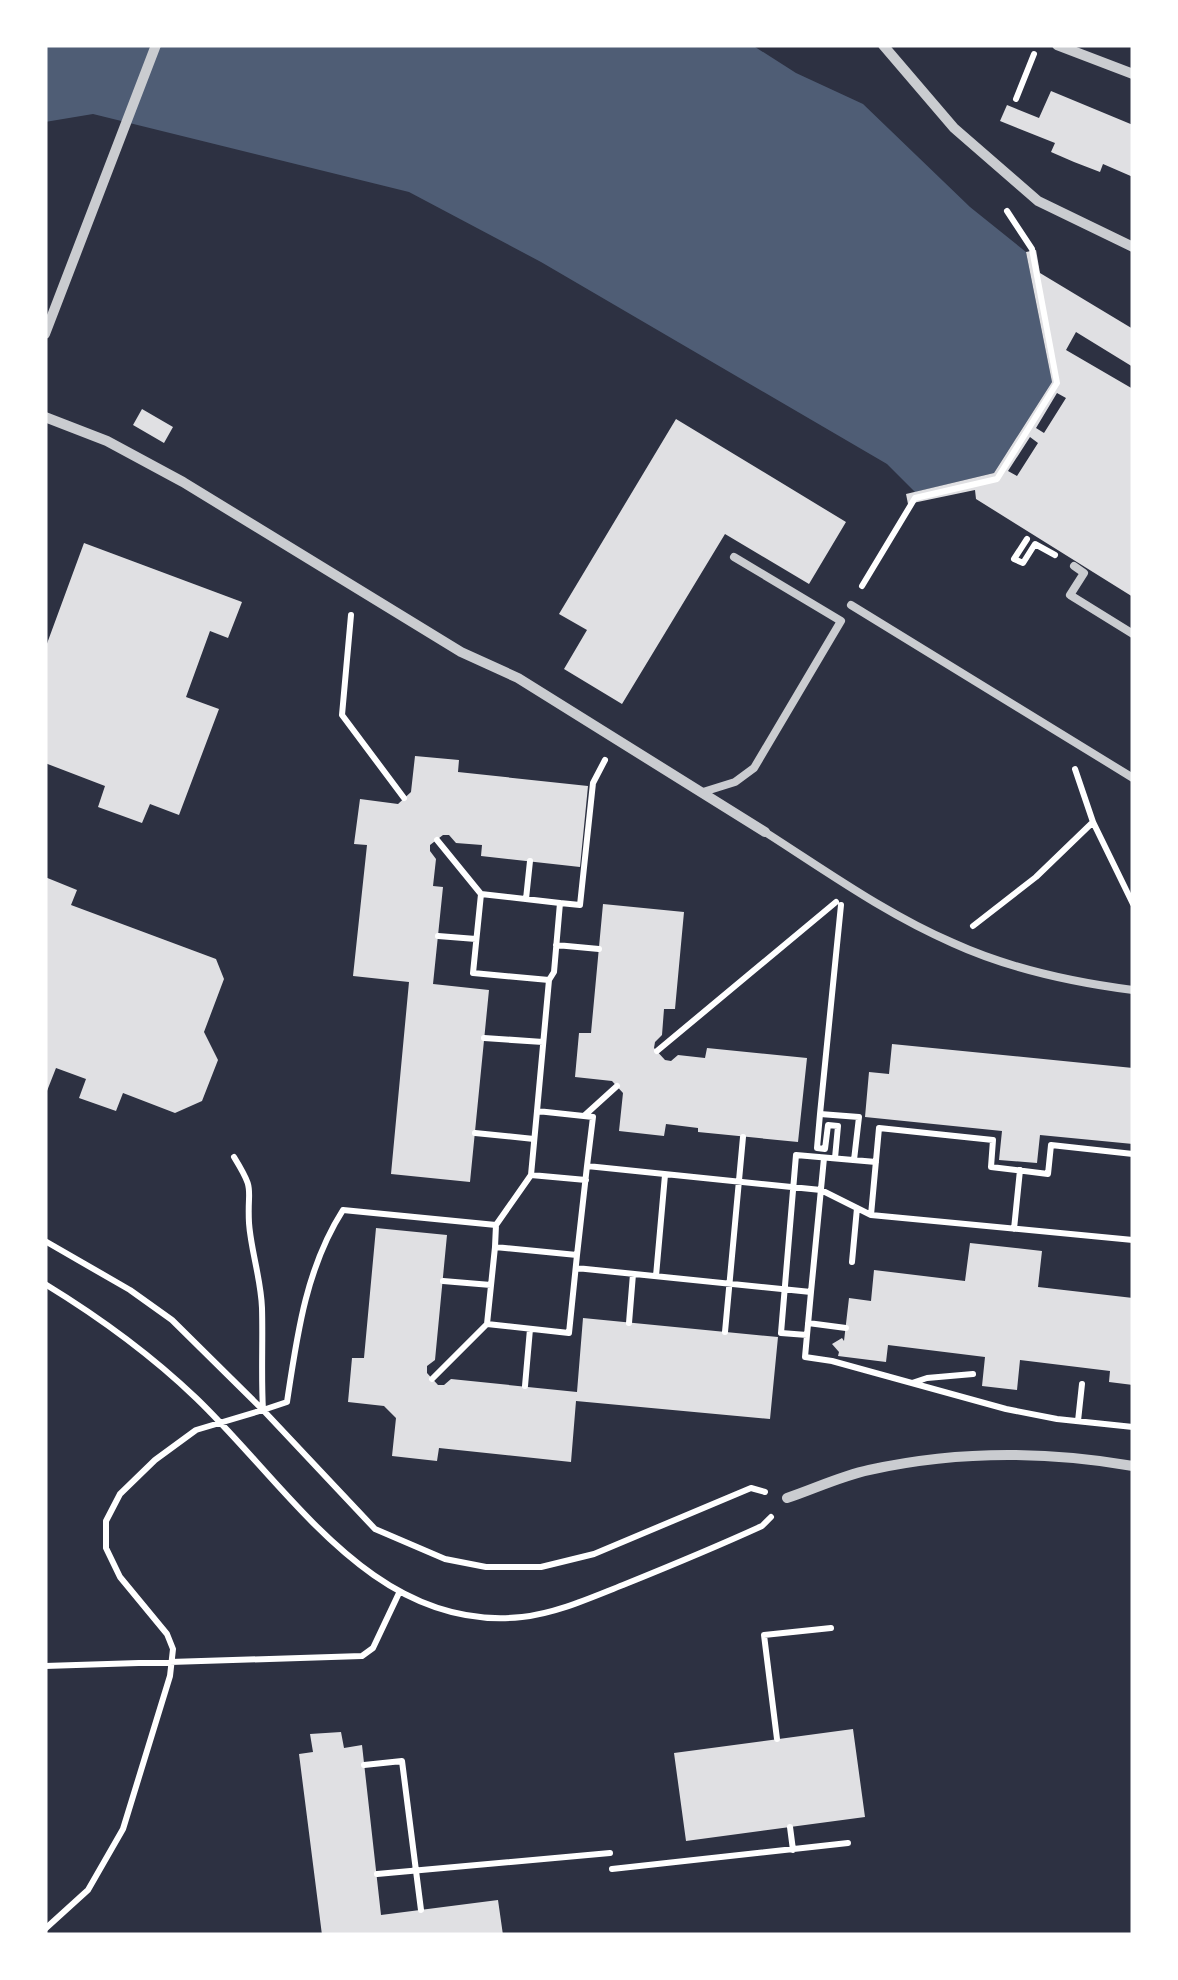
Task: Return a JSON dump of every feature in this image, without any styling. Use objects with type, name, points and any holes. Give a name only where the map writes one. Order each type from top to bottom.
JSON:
[{"type":"street","points":[[45,334],[156,45]]},
{"type":"street","points":[[883,45],[954,128],[1038,201],[1133,248]]},
{"type":"street","points":[[1057,45],[1133,74]]},
{"type":"street","points":[[45,417],[107,441],[183,482],[461,652],[518,678],[765,832]]},
{"type":"street","points":[[787,1498],[866,1471],[943,1459],[1014,1454],[1133,1466]]},
{"type":"lane","points":[[703,792],[735,782],[754,768],[841,621],[734,557]]},
{"type":"lane","points":[[1074,566],[1084,573],[1070,595],[1133,634]]},
{"type":"lane","points":[[851,605],[1133,778]]},
{"type":"lane","points":[[765,832],[846,884],[951,943],[1041,974],[1133,990]]},
{"type":"path","points":[[1016,99],[1038,45]]},
{"type":"path","points":[[851,605],[916,498],[997,480],[1058,383],[1032,248],[990,186],[995,164]]},
{"type":"path","points":[[1027,539],[1014,559],[1022,563],[1035,544],[1074,566]]},
{"type":"path","points":[[360,590],[352,606],[342,714],[404,798]]},
{"type":"path","points":[[1064,735],[1093,822],[1133,904]]},
{"type":"path","points":[[481,894],[580,905],[593,783],[616,739]]},
{"type":"path","points":[[951,943],[1036,877],[1093,822]]},
{"type":"path","points":[[438,840],[481,894],[473,973],[548,980]]},
{"type":"path","points":[[526,899],[530,862]]},
{"type":"path","points":[[658,1051],[841,898],[817,1148],[825,1149],[828,1125],[838,1126],[834,1158]]},
{"type":"path","points":[[432,1379],[486,1324],[496,1225],[531,1174],[548,980],[554,972],[560,902]]},
{"type":"path","points":[[438,936],[476,939]]},
{"type":"path","points":[[556,945],[598,949]]},
{"type":"path","points":[[484,1038],[543,1042]]},
{"type":"path","points":[[584,1116],[617,1086]]},
{"type":"path","points":[[486,1324],[569,1333],[592,1117],[537,1111]]},
{"type":"path","points":[[820,1114],[859,1117],[854,1161]]},
{"type":"path","points":[[871,1215],[879,1128],[993,1140],[990,1167],[1048,1174],[1051,1146],[1133,1154]]},
{"type":"path","points":[[475,1132],[534,1139]]},
{"type":"path","points":[[725,1332],[743,1137]]},
{"type":"path","points":[[807,1335],[781,1332],[796,1155],[876,1162]]},
{"type":"path","points":[[234,1157],[252,1186],[249,1223],[258,1262],[262,1308],[263,1410]]},
{"type":"path","points":[[824,1158],[805,1357],[1006,1409],[1133,1427]]},
{"type":"path","points":[[587,1166],[821,1190],[871,1215],[1133,1240]]},
{"type":"path","points":[[1014,1229],[1020,1170]]},
{"type":"path","points":[[531,1174],[586,1180]]},
{"type":"path","points":[[656,1276],[665,1175]]},
{"type":"path","points":[[852,1262],[857,1208]]},
{"type":"path","points":[[45,1929],[88,1890],[123,1829],[152,1740],[172,1660],[168,1634],[120,1577],[106,1548],[106,1521],[120,1494],[154,1460],[196,1430],[288,1402],[304,1301],[317,1260],[343,1210],[496,1225]]},
{"type":"path","points":[[45,1241],[130,1290],[172,1320],[375,1529],[445,1559],[486,1567],[541,1568],[594,1554],[751,1488]]},
{"type":"path","points":[[495,1247],[577,1255]]},
{"type":"path","points":[[576,1268],[812,1292]]},
{"type":"path","points":[[629,1323],[634,1274]]},
{"type":"path","points":[[443,1282],[491,1285]]},
{"type":"path","points":[[45,1284],[141,1350],[220,1423],[340,1550],[372,1576],[399,1593],[467,1618],[525,1617],[571,1606],[762,1526],[787,1498]]},
{"type":"path","points":[[808,1323],[846,1328]]},
{"type":"path","points":[[524,1386],[530,1329]]},
{"type":"path","points":[[911,1384],[927,1378],[973,1374]]},
{"type":"path","points":[[1078,1421],[1082,1384]]},
{"type":"path","points":[[45,1666],[362,1656],[373,1648],[399,1593]]},
{"type":"path","points":[[776,1739],[764,1635],[831,1628]]},
{"type":"path","points":[[364,1765],[402,1761],[421,1910]]},
{"type":"path","points":[[790,1827],[792,1850]]},
{"type":"path","points":[[612,1869],[848,1843]]},
{"type":"path","points":[[376,1874],[610,1854]]},
{"type":"water","points":[[45,45],[752,45],[796,73],[863,104],[970,207],[1026,252],[1052,382],[994,473],[915,492],[887,464],[541,262],[409,192],[93,114],[45,122]]},
{"type":"building","points":[[1051,91],[1133,125],[1133,177],[1103,164],[1100,172],[1074,162],[1051,152],[1055,143],[1000,121],[1007,105],[1039,118]]},
{"type":"building","points":[[1036,250],[1040,273],[1133,329],[1133,367],[1076,332],[1066,350],[1133,389],[1133,597],[976,499],[975,490],[908,504],[906,494],[994,473],[1052,382],[1026,252]],"holes":[[[1057,393],[1066,398],[1044,433],[1036,428]],[[1030,437],[1038,443],[1017,476],[1008,471]]]},
{"type":"building","points":[[142,409],[173,427],[164,443],[133,425]]},
{"type":"building","points":[[676,419],[846,522],[809,584],[725,534],[622,704],[564,669],[587,630],[559,614]]},
{"type":"building","points":[[84,543],[242,602],[228,638],[210,631],[186,697],[219,709],[179,815],[150,804],[142,823],[98,807],[105,786],[45,763],[45,649]]},
{"type":"building","points":[[415,756],[459,760],[458,772],[588,786],[580,867],[481,856],[482,845],[456,843],[449,835],[430,845],[436,859],[433,886],[443,887],[433,984],[489,990],[470,1182],[391,1174],[409,982],[353,976],[367,845],[354,844],[360,799],[398,804],[411,792]]},
{"type":"building","points":[[45,877],[77,890],[71,905],[216,959],[224,979],[204,1032],[218,1060],[202,1101],[175,1113],[123,1093],[116,1111],[79,1098],[86,1079],[56,1068],[45,1096]]},
{"type":"building","points":[[603,904],[684,912],[675,1009],[664,1009],[662,1035],[654,1048],[665,1060],[671,1061],[678,1055],[705,1058],[707,1048],[807,1058],[798,1142],[698,1132],[698,1128],[666,1124],[664,1136],[619,1131],[623,1093],[612,1081],[575,1077],[579,1033],[591,1033]]},
{"type":"building","points":[[892,1044],[1133,1068],[1133,1144],[1040,1135],[1037,1163],[999,1160],[1002,1131],[865,1117],[869,1072],[889,1074]]},
{"type":"building","points":[[376,1228],[447,1235],[435,1360],[427,1366],[427,1373],[438,1385],[451,1379],[577,1392],[583,1318],[778,1337],[770,1419],[576,1401],[571,1462],[439,1448],[437,1461],[392,1456],[396,1418],[384,1406],[348,1402],[352,1358],[364,1358]]},
{"type":"building","points":[[970,1243],[1042,1251],[1038,1287],[1133,1298],[1133,1385],[1109,1382],[1110,1371],[1020,1360],[1017,1390],[982,1386],[985,1357],[888,1345],[886,1362],[838,1356],[832,1344],[842,1338],[844,1341],[849,1298],[871,1301],[874,1270],[965,1281]]},
{"type":"building","points":[[853,1729],[865,1817],[686,1841],[674,1753]]},
{"type":"building","points":[[341,1732],[344,1748],[362,1745],[381,1915],[498,1900],[503,1935],[322,1935],[299,1754],[313,1752],[310,1734]]}]
